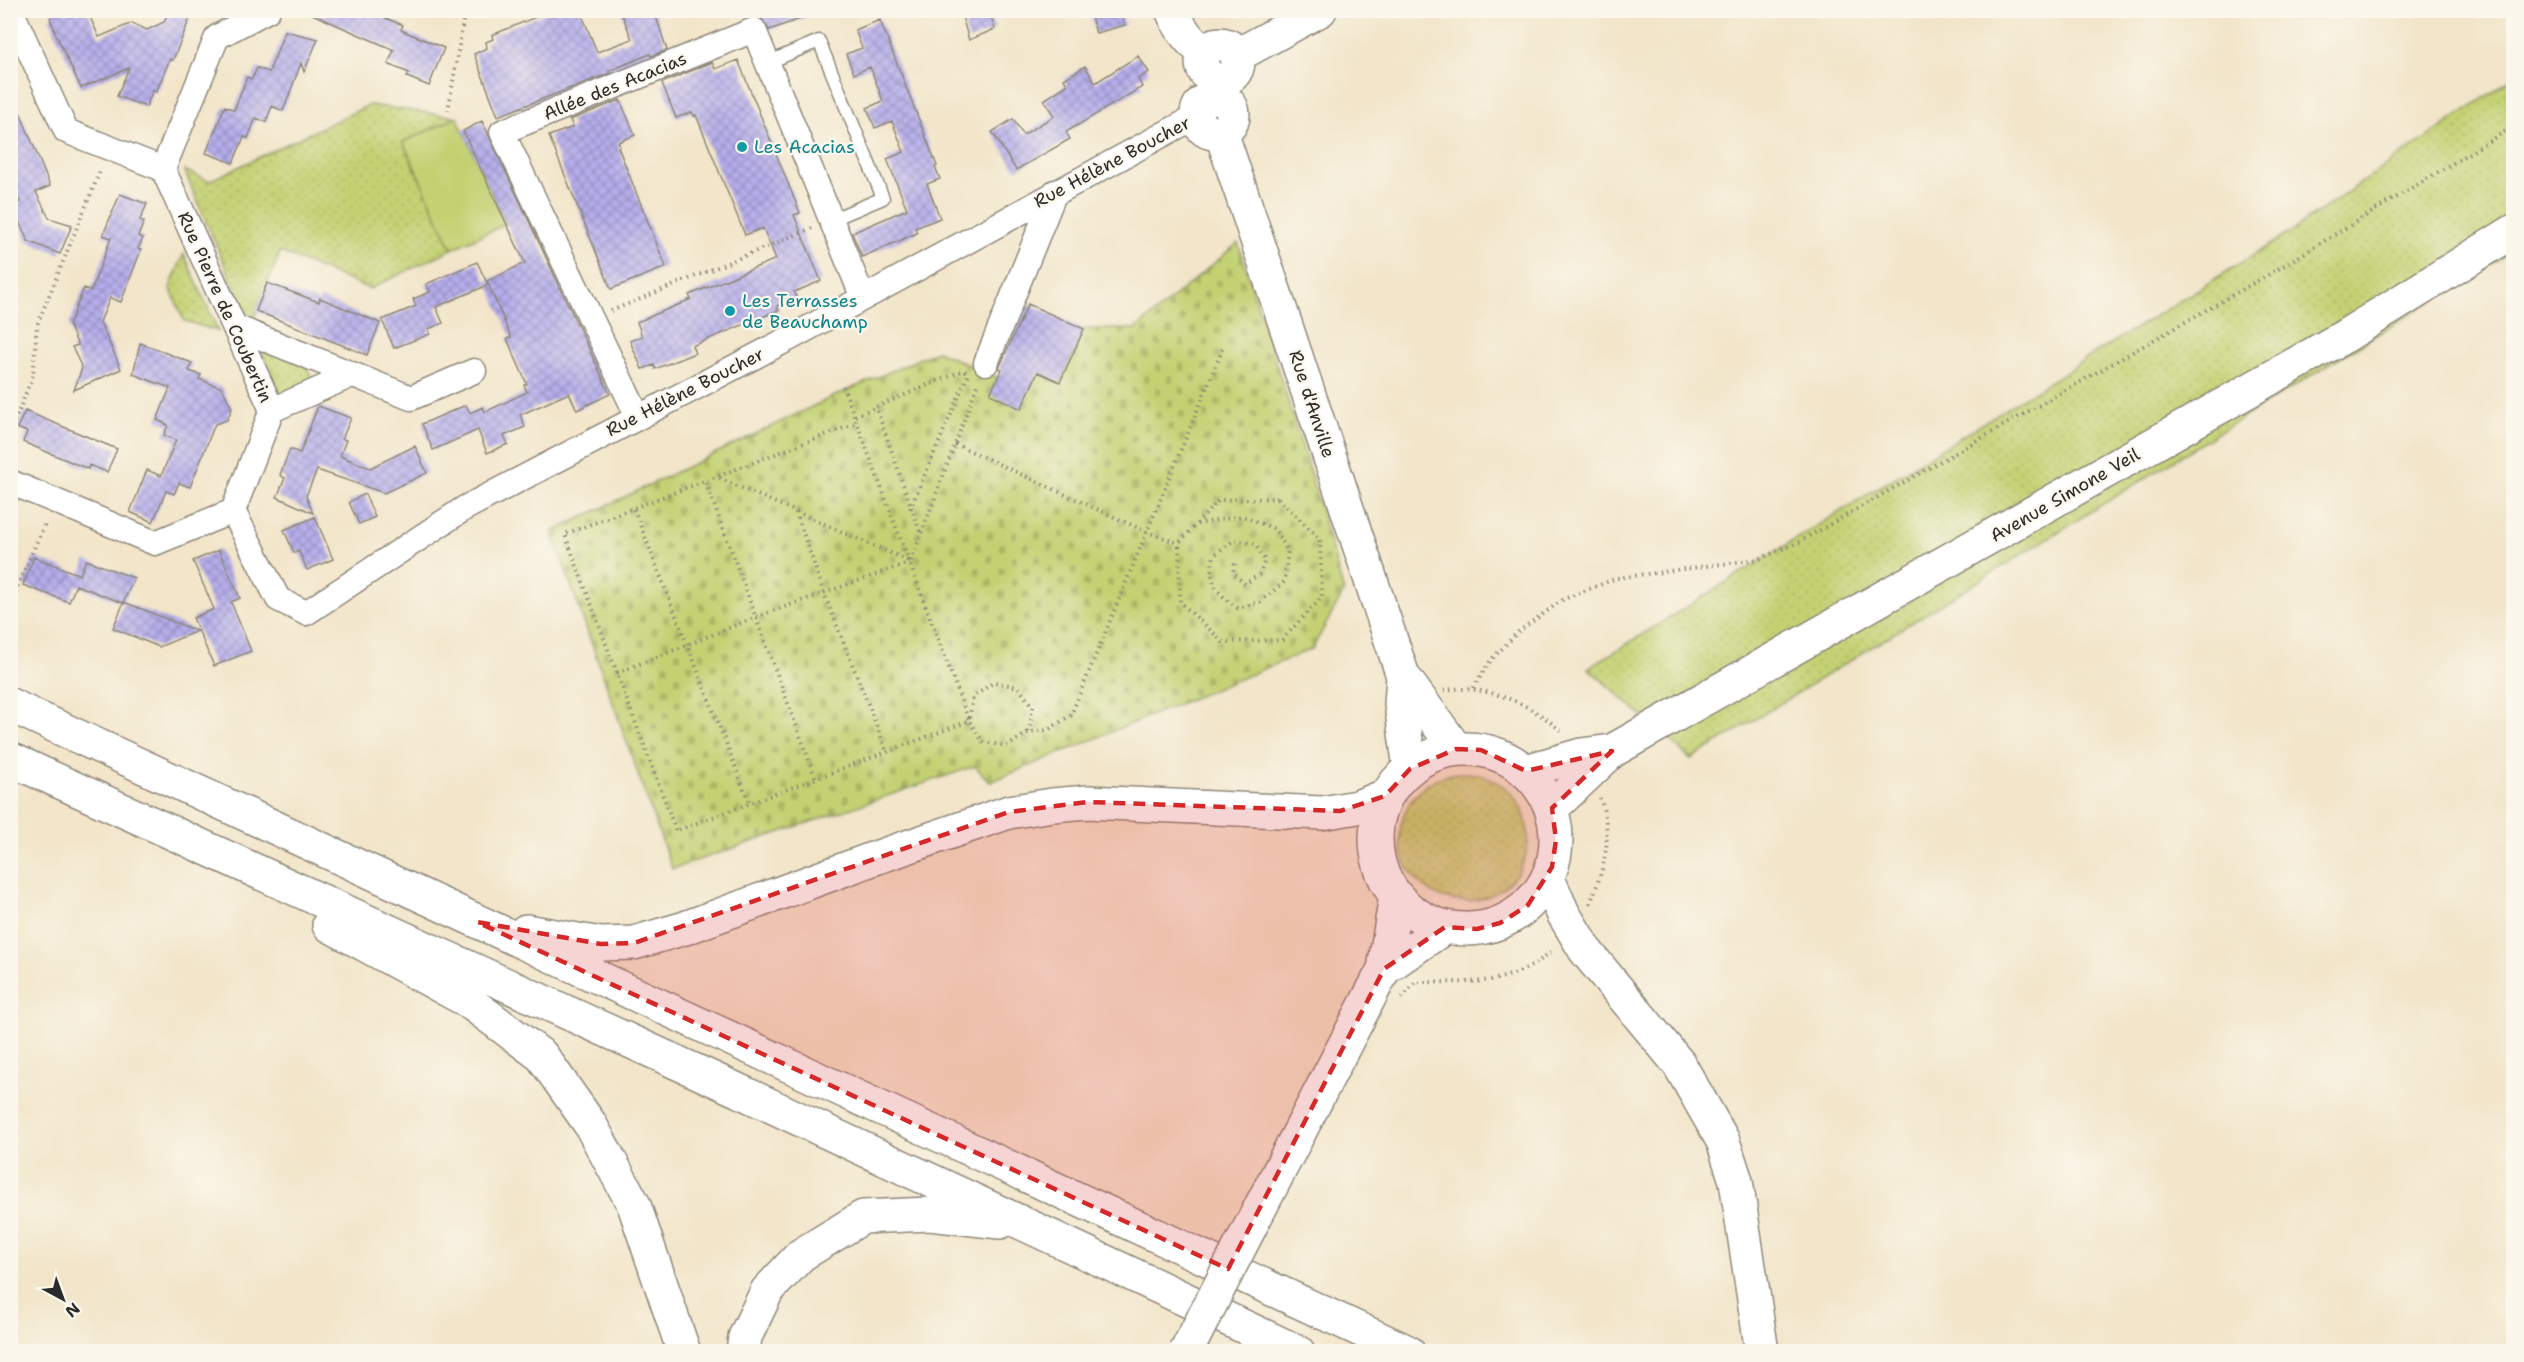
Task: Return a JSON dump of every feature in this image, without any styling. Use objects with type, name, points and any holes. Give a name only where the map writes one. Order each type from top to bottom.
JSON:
[{"type":"main road","name":"Rue d'Anville","points":[[1172,10],[1178,24],[1197,47],[1216,88],[1403,676],[1455,749]]},
{"type":"main road","points":[[1216,88],[1254,46],[1320,10]]},
{"type":"main road","name":"Avenue Simone Veil","points":[[1551,809],[1612,751],[2345,336],[2514,231]]},
{"type":"main road","name":"Rue d'Anville","points":[[1403,676],[1401,704],[1410,769]]},
{"type":"main road","points":[[10,705],[1408,1352]]},
{"type":"main road","points":[[477,922],[601,944],[634,943],[685,928],[875,858],[1009,812],[1088,802],[1322,813],[1357,807],[1385,796],[1410,769],[1432,756],[1455,749],[1481,750],[1506,759],[1526,771],[1542,790],[1551,809],[1556,840],[1548,879],[1528,905],[1500,923],[1477,929],[1445,927],[1418,915],[1396,896],[1383,875],[1376,851],[1377,825],[1385,796]]},
{"type":"main road","name":"Avenue Simone Veil","points":[[1526,771],[1581,755],[1612,751]]},
{"type":"main road","points":[[10,759],[1029,1226],[1298,1352]]},
{"type":"main road","points":[[146,820],[219,865],[468,1001],[542,1056],[590,1124],[634,1205],[684,1352]]},
{"type":"main road","points":[[1548,879],[1563,913],[1585,950],[1679,1064],[1723,1142],[1736,1181],[1762,1352]]},
{"type":"main road","points":[[1186,1352],[1384,969],[1396,896]]},
{"type":"main road","points":[[1384,969],[1445,927]]},
{"type":"main road","points":[[743,1352],[745,1337],[767,1291],[801,1255],[863,1217],[930,1214],[1029,1226]]},
{"type":"street","points":[[11,10],[66,131],[163,169],[217,37],[268,10]]},
{"type":"street","name":"Allée des Acacias","points":[[638,417],[502,132],[754,30],[862,298]]},
{"type":"street","name":"Rue Hélène Boucher","points":[[233,511],[279,599],[306,612],[465,508],[862,298],[1055,192],[1216,88]]},
{"type":"street","name":"Rue Pierre de Coubertin","points":[[163,169],[272,410],[233,511]]},
{"type":"street","points":[[986,363],[1055,192]]},
{"type":"street","points":[[235,327],[411,398],[474,371]]},
{"type":"street","points":[[272,410],[352,375]]},
{"type":"street","points":[[10,482],[155,543],[233,511]]},
{"type":"lane","points":[[767,63],[819,41],[828,62],[883,198],[831,220]]},
{"type":"path","points":[[448,111],[465,10]]},
{"type":"path","points":[[1473,688],[1491,660],[1519,631],[1564,599],[1617,578],[1760,558],[1799,542],[2273,272],[2514,126]]},
{"type":"path","points":[[10,433],[33,375],[37,325],[109,148]]},
{"type":"path","points":[[591,320],[831,220]]},
{"type":"path","points":[[843,386],[969,721],[983,742],[1008,746],[1029,732],[1048,730],[1071,715],[1224,346]]},
{"type":"path","points":[[911,562],[986,363]]},
{"type":"path","points":[[855,416],[964,370],[968,375],[910,509]]},
{"type":"path","points":[[876,407],[921,535]]},
{"type":"path","points":[[857,423],[706,483],[565,534],[676,831],[969,721]]},
{"type":"path","points":[[955,444],[1147,532],[1179,543]]},
{"type":"path","points":[[718,478],[911,562]]},
{"type":"path","points":[[706,483],[816,779]]},
{"type":"path","points":[[1278,498],[1320,538],[1322,597],[1282,640],[1223,642],[1180,602],[1179,543],[1219,500],[1278,498]]},
{"type":"path","points":[[10,603],[55,501]]},
{"type":"path","points":[[634,509],[750,804]]},
{"type":"path","points":[[796,511],[824,593],[886,752]]},
{"type":"path","points":[[1197,524],[1242,516],[1275,529],[1288,551],[1284,582],[1260,602],[1238,608],[1219,595],[1210,573],[1214,555],[1234,540],[1255,544],[1265,560],[1260,574],[1245,584],[1233,572],[1235,563]]},
{"type":"path","points":[[617,673],[756,618],[911,562]]},
{"type":"path","points":[[969,721],[973,697],[994,682],[1018,687],[1033,707],[1029,732]]},
{"type":"highlighted area","points":[[1456,749],[1481,750],[1526,771],[1612,751],[1552,808],[1556,840],[1552,867],[1528,905],[1500,923],[1477,929],[1445,927],[1384,969],[1228,1269],[477,922],[601,944],[634,943],[1009,812],[1088,802],[1340,811],[1385,796],[1410,769]]},
{"type":"green space","points":[[2513,78],[2513,249],[2496,261],[1691,759],[1588,668],[2281,238]]},
{"type":"green space","points":[[369,105],[457,117],[403,142],[452,249],[370,289],[280,252],[251,326],[184,170],[209,181]]},
{"type":"green space","points":[[457,117],[506,224],[452,249],[403,142]]},
{"type":"green space","points":[[1238,243],[1305,455],[1344,592],[1312,649],[990,782],[975,766],[672,869],[552,532],[828,399],[937,351],[997,377],[991,394],[1033,370],[1060,382],[1084,329],[1136,329]]},
{"type":"green space","points":[[184,254],[218,331],[184,321],[170,287]]},
{"type":"green space","points":[[260,347],[305,363],[313,381],[281,395]]},
{"type":"green space","points":[[1464,773],[1488,778],[1509,792],[1523,813],[1528,837],[1523,861],[1509,882],[1488,896],[1464,901],[1440,896],[1419,882],[1405,861],[1400,837],[1405,813],[1419,792],[1440,778]]},
{"type":"building","points":[[51,10],[87,10],[99,37],[132,23],[147,30],[164,22],[169,10],[190,18],[173,60],[170,59],[156,92],[153,90],[146,107],[117,96],[129,68],[81,88],[57,37],[50,18],[53,16]]},
{"type":"building","points":[[303,10],[375,10],[386,15],[385,18],[403,25],[401,30],[444,48],[429,86],[407,77],[409,73],[388,64],[394,50]]},
{"type":"building","points":[[553,10],[580,10],[597,52],[632,39],[620,10],[654,10],[667,50],[651,56],[650,54],[609,71],[610,73],[498,116],[474,54],[487,48],[486,42],[493,39],[492,35]]},
{"type":"building","points":[[756,10],[817,10],[817,13],[769,30]]},
{"type":"building","points":[[960,10],[989,10],[995,29],[969,40]]},
{"type":"building","points":[[1089,10],[1120,10],[1125,25],[1096,33]]},
{"type":"building","points":[[880,20],[937,166],[935,167],[940,179],[927,184],[940,218],[915,228],[917,233],[862,257],[852,233],[907,209],[887,159],[904,152],[892,121],[875,128],[867,108],[883,101],[870,67],[854,74],[846,54],[862,48],[855,30]]},
{"type":"building","points":[[285,31],[318,39],[304,72],[301,63],[283,111],[272,106],[266,122],[256,118],[248,138],[244,137],[233,163],[206,153],[225,106],[234,110],[247,77],[252,79],[257,68],[269,72]]},
{"type":"building","points":[[1138,56],[1149,72],[1138,79],[1142,87],[1066,132],[1070,139],[1016,170],[992,132],[1013,119],[1023,135],[1054,116],[1044,100],[1067,85],[1064,79],[1085,66],[1095,83]]},
{"type":"building","points":[[738,60],[800,213],[794,215],[821,281],[794,292],[797,298],[777,306],[779,310],[692,346],[695,353],[655,369],[654,365],[642,369],[630,341],[642,336],[637,322],[691,299],[689,295],[776,259],[763,228],[745,235],[696,115],[694,116],[692,112],[676,118],[662,83],[712,62],[715,69]]},
{"type":"building","points":[[10,88],[50,186],[36,192],[49,218],[72,225],[60,254],[28,241],[12,206],[20,202],[10,182]]},
{"type":"building","points":[[620,100],[635,135],[618,142],[620,146],[618,147],[666,267],[611,289],[549,136],[573,127],[570,120]]},
{"type":"building","points":[[482,121],[610,394],[577,410],[569,393],[520,415],[525,427],[504,436],[508,444],[487,453],[478,430],[433,450],[422,424],[466,405],[470,413],[483,407],[485,412],[527,392],[524,385],[527,384],[507,339],[511,337],[487,281],[525,263],[463,131]]},
{"type":"building","points":[[120,194],[147,204],[140,220],[144,222],[138,236],[143,238],[138,249],[141,250],[121,302],[110,298],[100,322],[121,369],[74,390],[82,368],[72,347],[78,345],[69,325],[84,288],[91,291],[111,238],[103,235]]},
{"type":"building","points":[[477,262],[488,285],[436,307],[443,323],[428,329],[430,334],[394,348],[382,320],[416,306],[413,299],[430,292],[426,284]]},
{"type":"building","points":[[267,283],[319,302],[320,298],[380,323],[367,355],[256,311]]},
{"type":"building","points":[[1028,304],[1084,329],[1060,382],[1038,372],[1021,409],[990,394],[1002,369],[999,368]]},
{"type":"building","points":[[140,343],[192,363],[189,371],[201,375],[199,379],[222,388],[232,408],[227,420],[215,424],[190,487],[179,483],[174,494],[166,491],[153,522],[130,512],[147,470],[161,476],[176,440],[164,435],[168,425],[157,420],[170,388],[133,374]]},
{"type":"building","points":[[318,406],[351,418],[342,439],[346,440],[340,456],[370,468],[415,446],[427,473],[384,493],[317,470],[306,496],[313,513],[277,497],[285,478],[280,475],[290,449],[300,453]]},
{"type":"building","points":[[25,411],[117,449],[107,472],[89,465],[88,469],[23,442],[27,432],[17,428]]},
{"type":"building","points":[[365,494],[375,517],[359,524],[349,502]]},
{"type":"building","points":[[315,517],[333,559],[307,570],[299,551],[294,553],[284,530]]},
{"type":"building","points":[[219,550],[240,598],[231,602],[251,651],[214,666],[193,618],[214,609],[193,561]]},
{"type":"building","points":[[34,557],[80,575],[86,560],[134,578],[123,603],[76,585],[69,602],[23,585]]},
{"type":"building","points":[[124,602],[197,631],[159,647],[113,628]]},
{"type":"place","name":"Les Acacias","points":[[742,147]]},
{"type":"place","name":"Les Terrasses de Beauchamp","points":[[730,311]]}]
